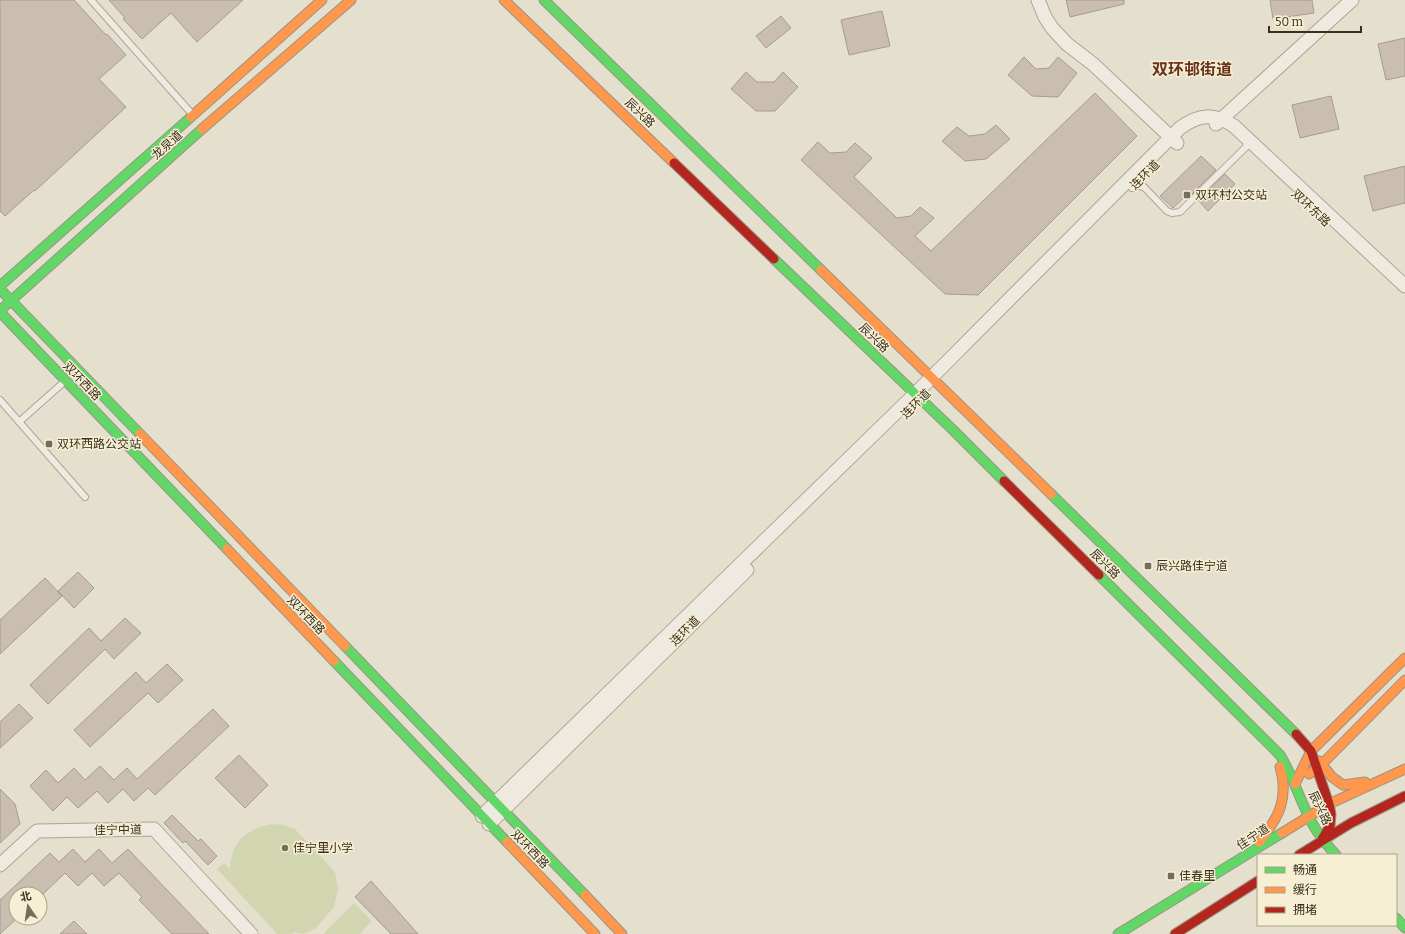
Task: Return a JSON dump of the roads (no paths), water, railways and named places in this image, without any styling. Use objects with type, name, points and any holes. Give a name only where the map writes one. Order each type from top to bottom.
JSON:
[{"type":"main road","name":"龙泉道","points":[[0,312],[199,121],[322,0]]},
{"type":"main road","name":"龙泉道","points":[[0,288],[199,121],[351,0]]},
{"type":"main road","name":"辰兴路","points":[[504,0],[918,396],[1280,755],[1287,765],[1308,816],[1326,836],[1330,826],[1331,814],[1321,778],[1321,767],[1311,751],[1298,735],[544,0]]},
{"type":"main road","name":"双环西路","points":[[0,288],[622,934]]},
{"type":"main road","name":"双环西路","points":[[0,312],[595,934]]},
{"type":"main road","points":[[1295,784],[1311,751],[1405,658]]},
{"type":"main road","points":[[1295,784],[1321,767],[1336,748],[1405,680]]},
{"type":"main road","points":[[1246,856],[1267,833],[1275,821],[1283,802],[1284,781],[1271,746]]},
{"type":"main road","points":[[1321,767],[1332,778],[1343,785],[1350,785],[1387,777]]},
{"type":"main road","name":"佳宁道","points":[[1118,934],[1246,856],[1319,809],[1405,769]]},
{"type":"main road","points":[[1321,778],[1318,794],[1319,809],[1326,836],[1335,854]]},
{"type":"main road","points":[[1300,854],[1326,836],[1372,811],[1405,796]]},
{"type":"main road","points":[[1175,934],[1257,882]]},
{"type":"main road","points":[[1397,919],[1405,928]]},
{"type":"street","points":[[1038,0],[1045,17],[1052,28],[1067,44],[1093,64],[1173,140]]},
{"type":"street","points":[[934,380],[1173,140],[1180,128],[1192,120],[1208,116],[1219,122],[1352,0]]},
{"type":"street","name":"双环东路","points":[[1219,122],[1234,126],[1245,143],[1405,294]]},
{"type":"street","name":"连环道","points":[[486,820],[934,380],[1132,188],[1173,140]]},
{"type":"street","name":"双环东路","points":[[1245,143],[1405,286]]},
{"type":"street","name":"佳宁中道","points":[[0,865],[37,830],[154,829],[251,934]]},
{"type":"lane","points":[[91,0],[199,121]]},
{"type":"lane","points":[[1132,188],[1139,186],[1144,187],[1167,211],[1175,213],[1180,212],[1245,143]]},
{"type":"lane","points":[[19,422],[65,381]]},
{"type":"lane","points":[[0,400],[85,497]]},
{"type":"place","name":"双环村公交站","points":[[1187,195]]},
{"type":"place","name":"双环西路公交站","points":[[49,444]]},
{"type":"place","name":"辰兴路佳宁道","points":[[1148,566]]},
{"type":"place","name":"佳宁里小学","points":[[285,848]]},
{"type":"place","name":"佳春里","points":[[1171,876]]},
{"type":"district","name":"双环邨街道","points":[[1192,69]]}]
